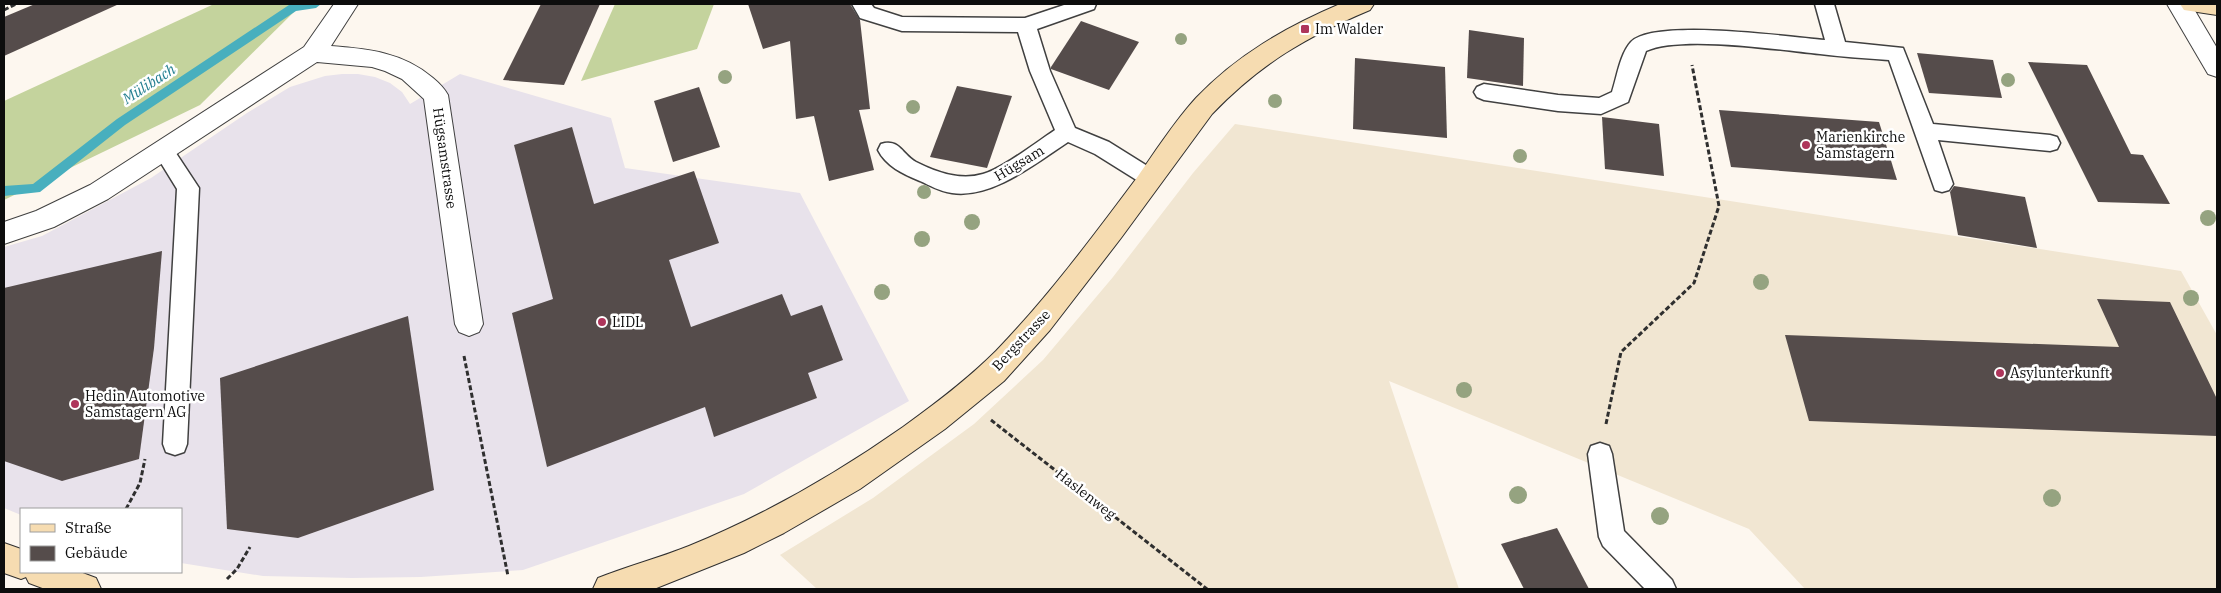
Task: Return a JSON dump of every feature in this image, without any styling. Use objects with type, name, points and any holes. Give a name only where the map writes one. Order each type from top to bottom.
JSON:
[{"type":"main road","name":"Bergstrasse","points":[[609,589],[684,564],[817,500],[891,453],[964,399],[1014,351],[1056,302],[1203,107],[1229,81],[1254,61],[1305,29],[1362,4]]},
{"type":"main road","points":[[4,558],[20,564]]},
{"type":"main road","points":[[43,573],[85,589]]},
{"type":"street","points":[[4,233],[45,219],[99,192],[314,52],[346,4]]},
{"type":"street","points":[[2179,4],[2217,68]]},
{"type":"street","name":"Hügsamstrasse","points":[[314,52],[372,58],[394,65],[411,73],[436,95],[469,324]]},
{"type":"lane","points":[[862,4],[866,13],[902,24],[1026,26],[1087,4]]},
{"type":"lane","points":[[1825,4],[1837,49]]},
{"type":"lane","points":[[1026,26],[1040,71],[1067,133],[1102,148],[1150,178]]},
{"type":"lane","points":[[1484,92],[1558,103],[1601,106],[1621,97],[1630,65],[1639,46],[1655,38],[1685,36],[1896,53],[1925,131],[1942,184]]},
{"type":"lane","points":[[1925,131],[2050,142]]},
{"type":"lane","name":"Hügsam","points":[[888,150],[907,167],[952,185],[986,182],[1019,164],[1067,133]]},
{"type":"lane","points":[[163,150],[188,188],[175,444]]},
{"type":"lane","points":[[1600,454],[1612,537],[1663,589]]},
{"type":"path","points":[[4,10],[16,4]]},
{"type":"path","points":[[1600,454],[1621,352],[1694,282],[1719,206],[1685,36]]},
{"type":"path","points":[[469,324],[463,353],[508,576]]},
{"type":"path","name":"Haslenweg","points":[[964,399],[1207,589]]},
{"type":"path","points":[[127,508],[140,483],[146,453],[175,444]]},
{"type":"path","points":[[227,579],[237,569],[250,547]]},
{"type":"shaded area","points":[[358,74],[375,77],[390,83],[402,92],[410,104],[460,74],[611,118],[625,168],[800,193],[909,401],[744,494],[523,570],[421,577],[263,576],[182,563],[182,508],[20,508],[20,515],[4,508],[4,247],[42,236],[151,178],[247,113],[290,87],[325,76]]},
{"type":"shaded area","points":[[1235,124],[2181,271],[2217,335],[2217,589],[1805,589],[1749,529],[1389,381],[1459,589],[817,589],[780,555],[873,498],[974,424],[1043,360],[1113,277],[1193,173]]},
{"type":"green space","points":[[214,4],[302,4],[200,105],[4,200],[4,101]]},
{"type":"green space","points":[[615,4],[714,4],[697,49],[581,81]]},
{"type":"building","points":[[35,4],[119,4],[4,56],[4,17]]},
{"type":"building","points":[[541,4],[600,4],[564,85],[503,80]]},
{"type":"building","points":[[748,4],[850,4],[860,20],[870,109],[859,110],[874,170],[829,181],[814,116],[796,119],[790,41],[763,49]]},
{"type":"building","points":[[1081,21],[1139,42],[1109,90],[1051,69]]},
{"type":"building","points":[[1469,30],[1524,38],[1523,86],[1467,78]]},
{"type":"building","points":[[1917,53],[1993,60],[2002,98],[1929,93]]},
{"type":"building","points":[[1355,58],[1445,67],[1447,138],[1353,129]]},
{"type":"building","points":[[2028,62],[2087,65],[2131,154],[2143,155],[2170,204],[2098,202]]},
{"type":"building","points":[[957,86],[1012,96],[987,168],[930,157]]},
{"type":"building","points":[[699,87],[720,147],[673,162],[654,101]]},
{"type":"building","name":"Marienkirche Samstagern","points":[[1719,110],[1879,122],[1897,180],[1731,167]]},
{"type":"building","points":[[1602,117],[1659,124],[1664,176],[1605,169]]},
{"type":"building","name":"LIDL","points":[[572,127],[594,204],[694,171],[719,243],[669,260],[691,327],[782,294],[791,316],[822,305],[843,360],[808,373],[817,398],[714,437],[705,407],[547,467],[512,313],[553,299],[514,145]]},
{"type":"building","points":[[1954,186],[2025,197],[2037,248],[1958,235],[1950,192]]},
{"type":"building","name":"Hedin Automotive Samstagern AG","points":[[162,251],[154,348],[139,459],[62,481],[4,461],[4,288]]},
{"type":"building","name":"Asylunterkunft","points":[[2097,299],[2170,302],[2217,399],[2217,436],[1809,421],[1785,335],[2119,347]]},
{"type":"building","points":[[408,316],[434,490],[298,538],[227,529],[220,378]]},
{"type":"building","points":[[1557,528],[1589,589],[1524,589],[1501,544]]},
{"type":"waterway","name":"Mülibach","points":[[4,191],[36,189],[121,122],[293,8],[316,4]]},
{"type":"place","name":"Im Walder","points":[[1305,29]]},
{"type":"place","name":"Marienkirche Samstagern","points":[[1806,145]]},
{"type":"place","name":"LIDL","points":[[602,322]]},
{"type":"place","name":"Asylunterkunft","points":[[2000,373]]},
{"type":"place","name":"Hedin Automotive Samstagern AG","points":[[75,404]]}]
